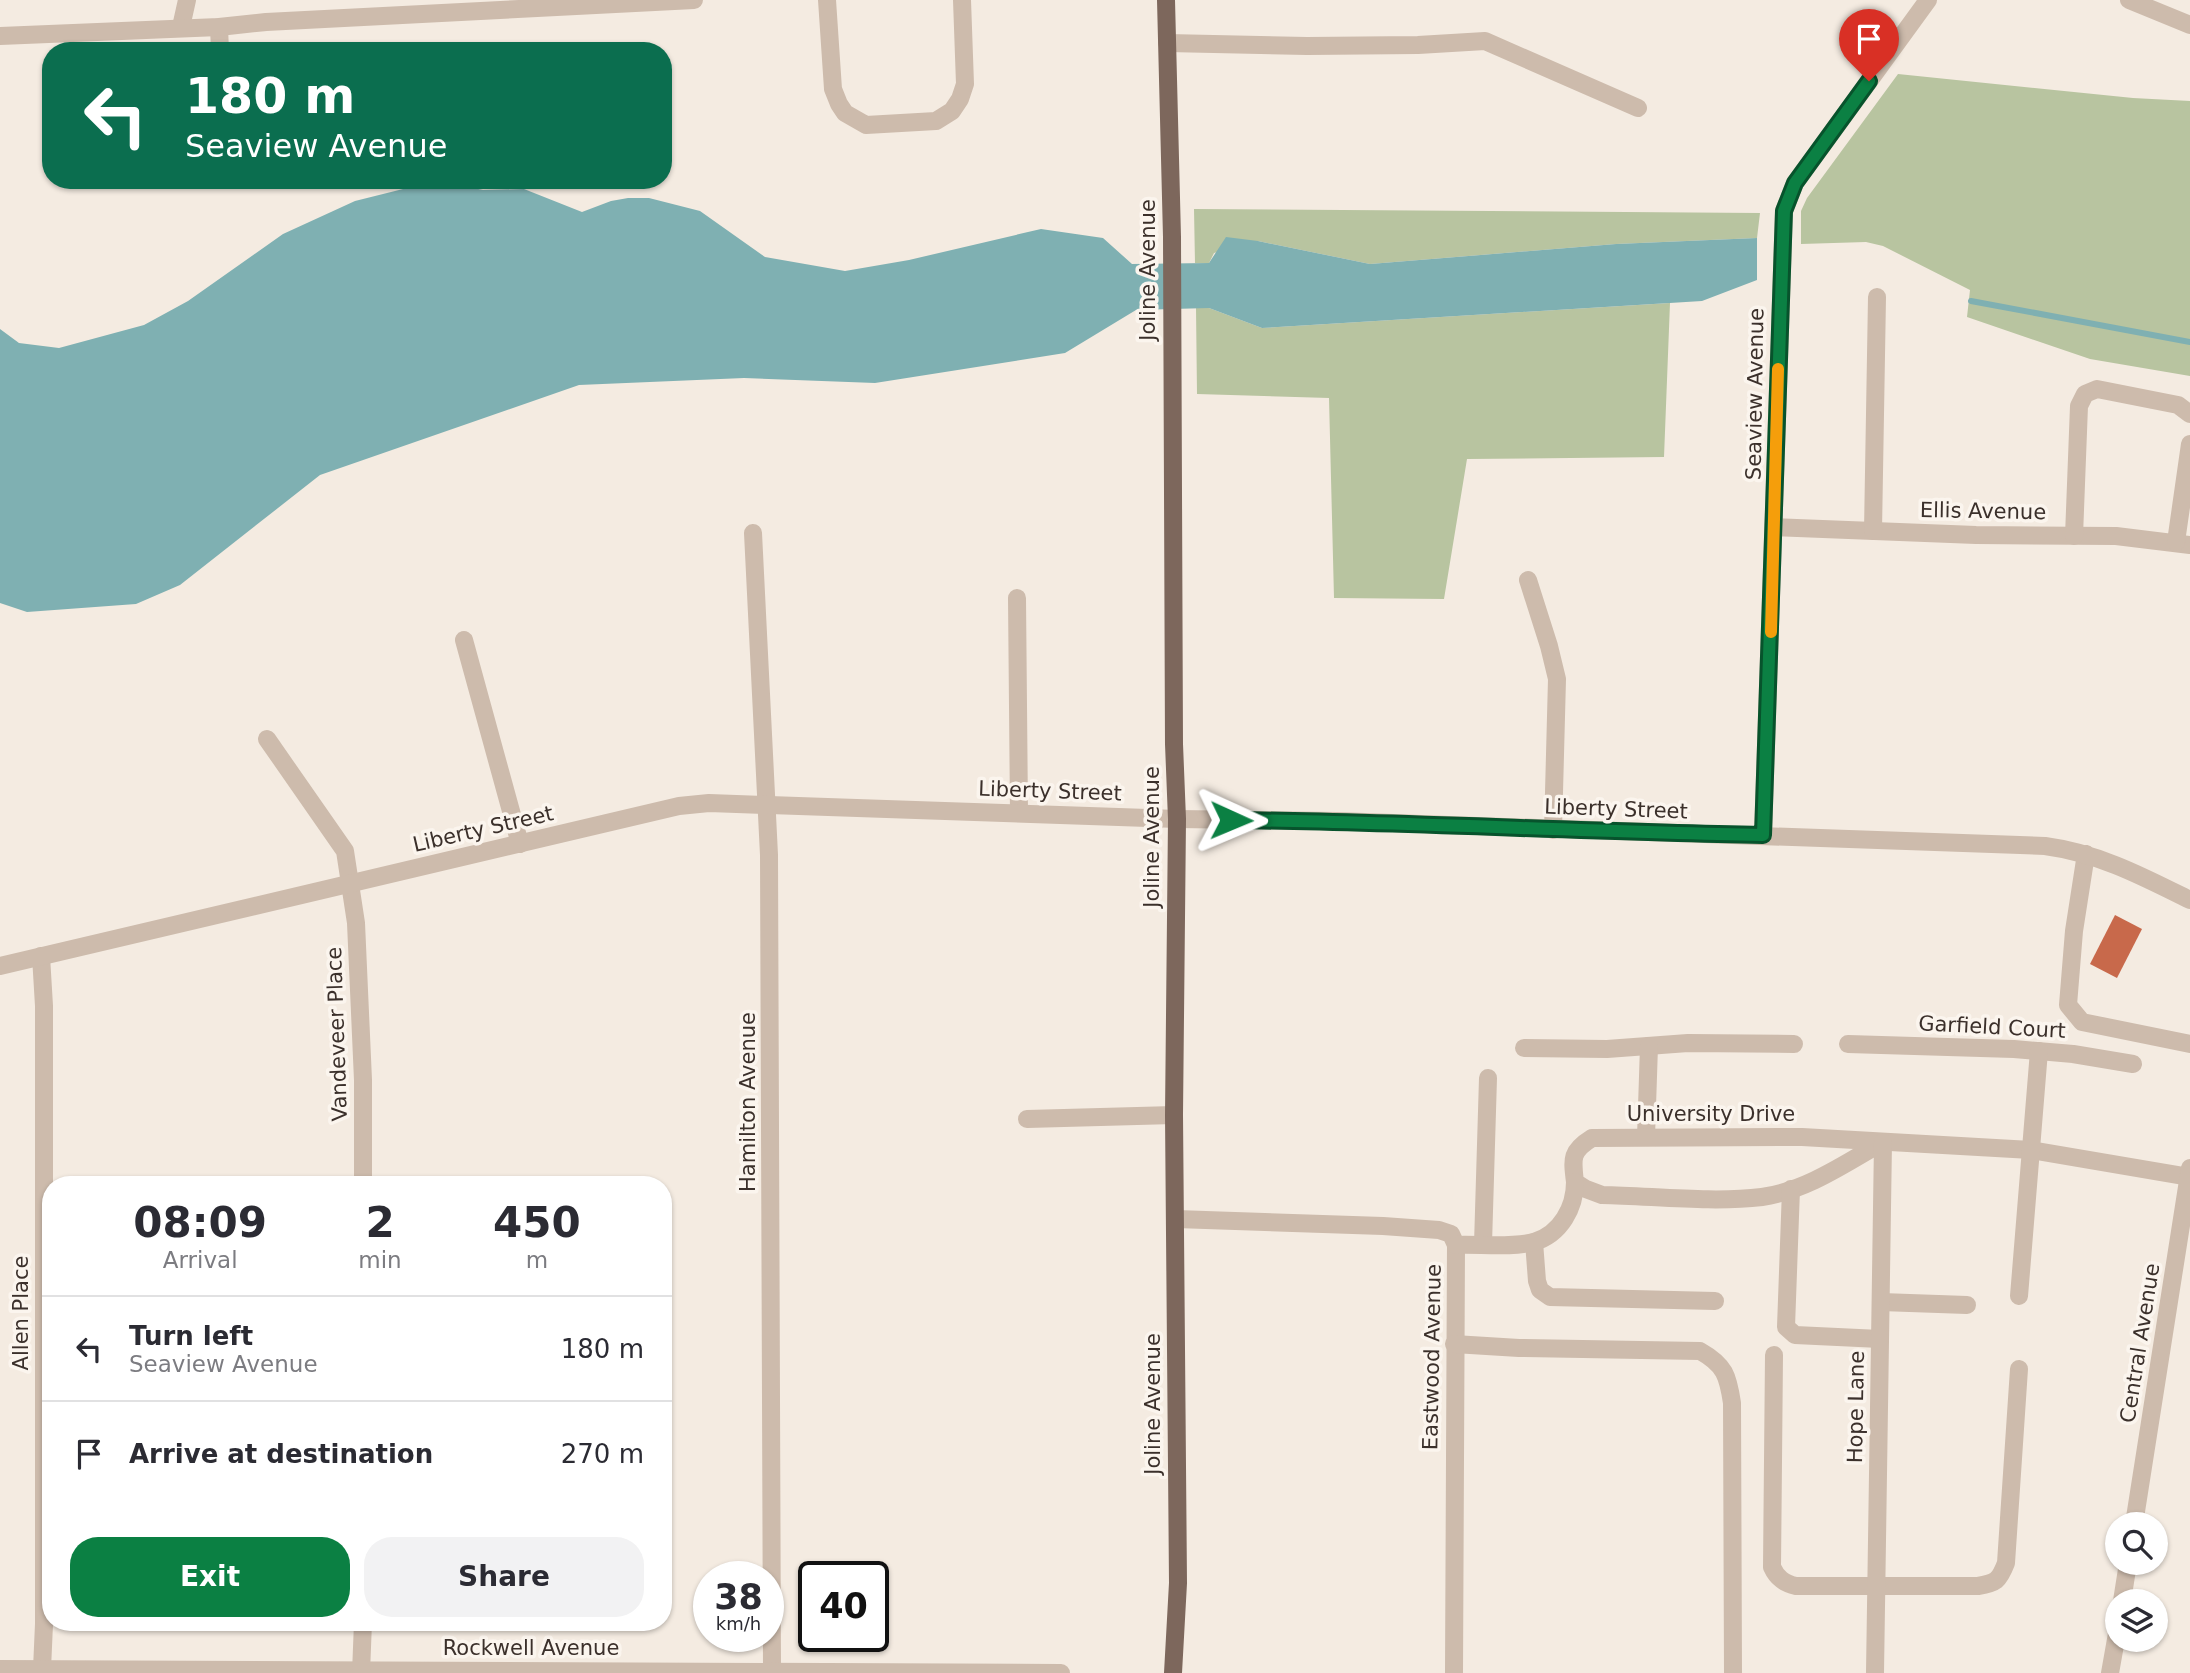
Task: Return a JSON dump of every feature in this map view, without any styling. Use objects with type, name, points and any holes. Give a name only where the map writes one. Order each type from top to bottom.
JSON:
[{"type":"main road","name":"Joline Avenue","points":[[1166,0],[1172,239],[1174,744],[1177,819],[1174,1115],[1178,1583],[1173,1673]]},
{"type":"street","points":[[181,27],[187,0]]},
{"type":"street","points":[[0,36],[82,42],[181,27],[694,0]]},
{"type":"street","points":[[827,0],[833,89],[845,113],[866,125],[936,121],[952,111],[965,84],[962,0]]},
{"type":"street","name":"Seaview Avenue","points":[[1763,835],[1784,211],[1795,183],[1928,0]]},
{"type":"street","points":[[2129,0],[2190,25]]},
{"type":"street","points":[[219,27],[220,42]]},
{"type":"street","points":[[1167,43],[1307,46],[1418,45],[1485,41],[1638,108]]},
{"type":"street","points":[[1873,531],[1877,297]]},
{"type":"street","points":[[2074,536],[2079,406],[2085,394],[2097,389],[2178,405],[2190,414]]},
{"type":"street","points":[[2183,544],[2190,444]]},
{"type":"street","name":"Ellis Avenue","points":[[1774,527],[2116,536],[2183,544]]},
{"type":"street","name":"Hamilton Avenue","points":[[753,533],[770,923],[772,1672]]},
{"type":"street","points":[[1528,580],[1557,679],[1553,830]]},
{"type":"street","points":[[1017,598],[1019,813]]},
{"type":"street","points":[[464,640],[520,844]]},
{"type":"street","name":"Vandeveer Place","points":[[267,739],[345,851],[356,923],[363,1080],[363,1176]]},
{"type":"street","name":"Liberty Street","points":[[0,966],[679,806],[709,803],[1177,819],[1337,821],[2045,846],[2086,854],[2121,866],[2190,900]]},
{"type":"street","points":[[2086,854],[2074,931],[2068,1005],[2082,1022],[2190,1044]]},
{"type":"street","name":"Allen Place","points":[[41,956],[44,1176]]},
{"type":"street","points":[[1524,1048],[1607,1049],[1688,1043],[1794,1044]]},
{"type":"street","name":"Garfield Court","points":[[1848,1044],[2039,1051],[2133,1064]]},
{"type":"street","points":[[1646,1137],[1649,1046]]},
{"type":"street","points":[[2019,1296],[2039,1051]]},
{"type":"street","points":[[1483,1244],[1488,1078]]},
{"type":"street","points":[[1027,1119],[1174,1115]]},
{"type":"street","name":"University Drive","points":[[1534,1242],[1549,1235],[1567,1217],[1575,1195],[1572,1161],[1578,1147],[1592,1138],[1802,1137],[2031,1150],[2189,1173]]},
{"type":"street","points":[[1575,1182],[1602,1195],[1764,1197],[1821,1177],[1883,1142]]},
{"type":"street","name":"Hope Lane","points":[[1875,1673],[1883,1142]]},
{"type":"street","name":"Central Avenue","points":[[2136,1512],[2189,1173]]},
{"type":"street","points":[[1791,1189],[1786,1327],[1795,1335],[1880,1339]]},
{"type":"street","name":"Eastwood Avenue","points":[[1176,1219],[1439,1230],[1451,1234],[1456,1245],[1454,1673]]},
{"type":"street","points":[[1456,1245],[1534,1242],[1537,1281],[1540,1290],[1550,1297],[1715,1301]]},
{"type":"street","points":[[1881,1302],[1966,1305]]},
{"type":"street","points":[[1454,1344],[1519,1348],[1700,1351],[1714,1359],[1729,1381],[1732,1403],[1734,1673]]},
{"type":"street","points":[[1774,1355],[1772,1567],[1776,1576],[1796,1586],[1978,1586],[1994,1583],[2002,1575],[2006,1563],[2019,1369]]},
{"type":"street","name":"Allen Place","points":[[42,1670],[44,1631]]},
{"type":"street","points":[[361,1672],[363,1631]]},
{"type":"street","points":[[2110,1673],[2114,1652]]},
{"type":"street","name":"Rockwell Avenue","points":[[0,1669],[1061,1673]]},
{"type":"green space","points":[[1898,74],[2133,98],[2190,101],[2190,376],[2090,359],[1967,317],[1970,290],[1883,246],[1866,242],[1801,244],[1801,211],[1807,198]]},
{"type":"green space","points":[[1194,209],[1760,213],[1757,238],[1616,244],[1370,264],[1258,241],[1214,253],[1209,263],[1195,263]]},
{"type":"green space","points":[[1670,303],[1664,457],[1467,459],[1444,599],[1334,598],[1329,398],[1197,394],[1196,308],[1209,308],[1262,328]]},
{"type":"water","points":[[403,189],[524,189],[582,212],[611,201],[649,198],[700,211],[765,257],[845,271],[909,260],[1041,229],[1103,238],[1132,264],[1209,263],[1226,237],[1370,264],[1616,244],[1757,238],[1757,280],[1702,301],[1262,328],[1209,308],[1136,310],[1065,353],[875,383],[744,378],[579,385],[320,475],[180,585],[136,604],[27,612],[0,603],[0,329],[19,343],[59,348],[144,325],[188,301],[283,234],[355,201]]},
{"type":"building","points":[[2115,915],[2142,929],[2117,978],[2090,964]]},
{"type":"waterway","points":[[1971,301],[2190,342]]},
{"type":"slow traffic","points":[[1771,632],[1778,369]]},
{"type":"route","points":[[1231,820],[1763,835],[1782,224],[1790,191],[1869,81]]}]
